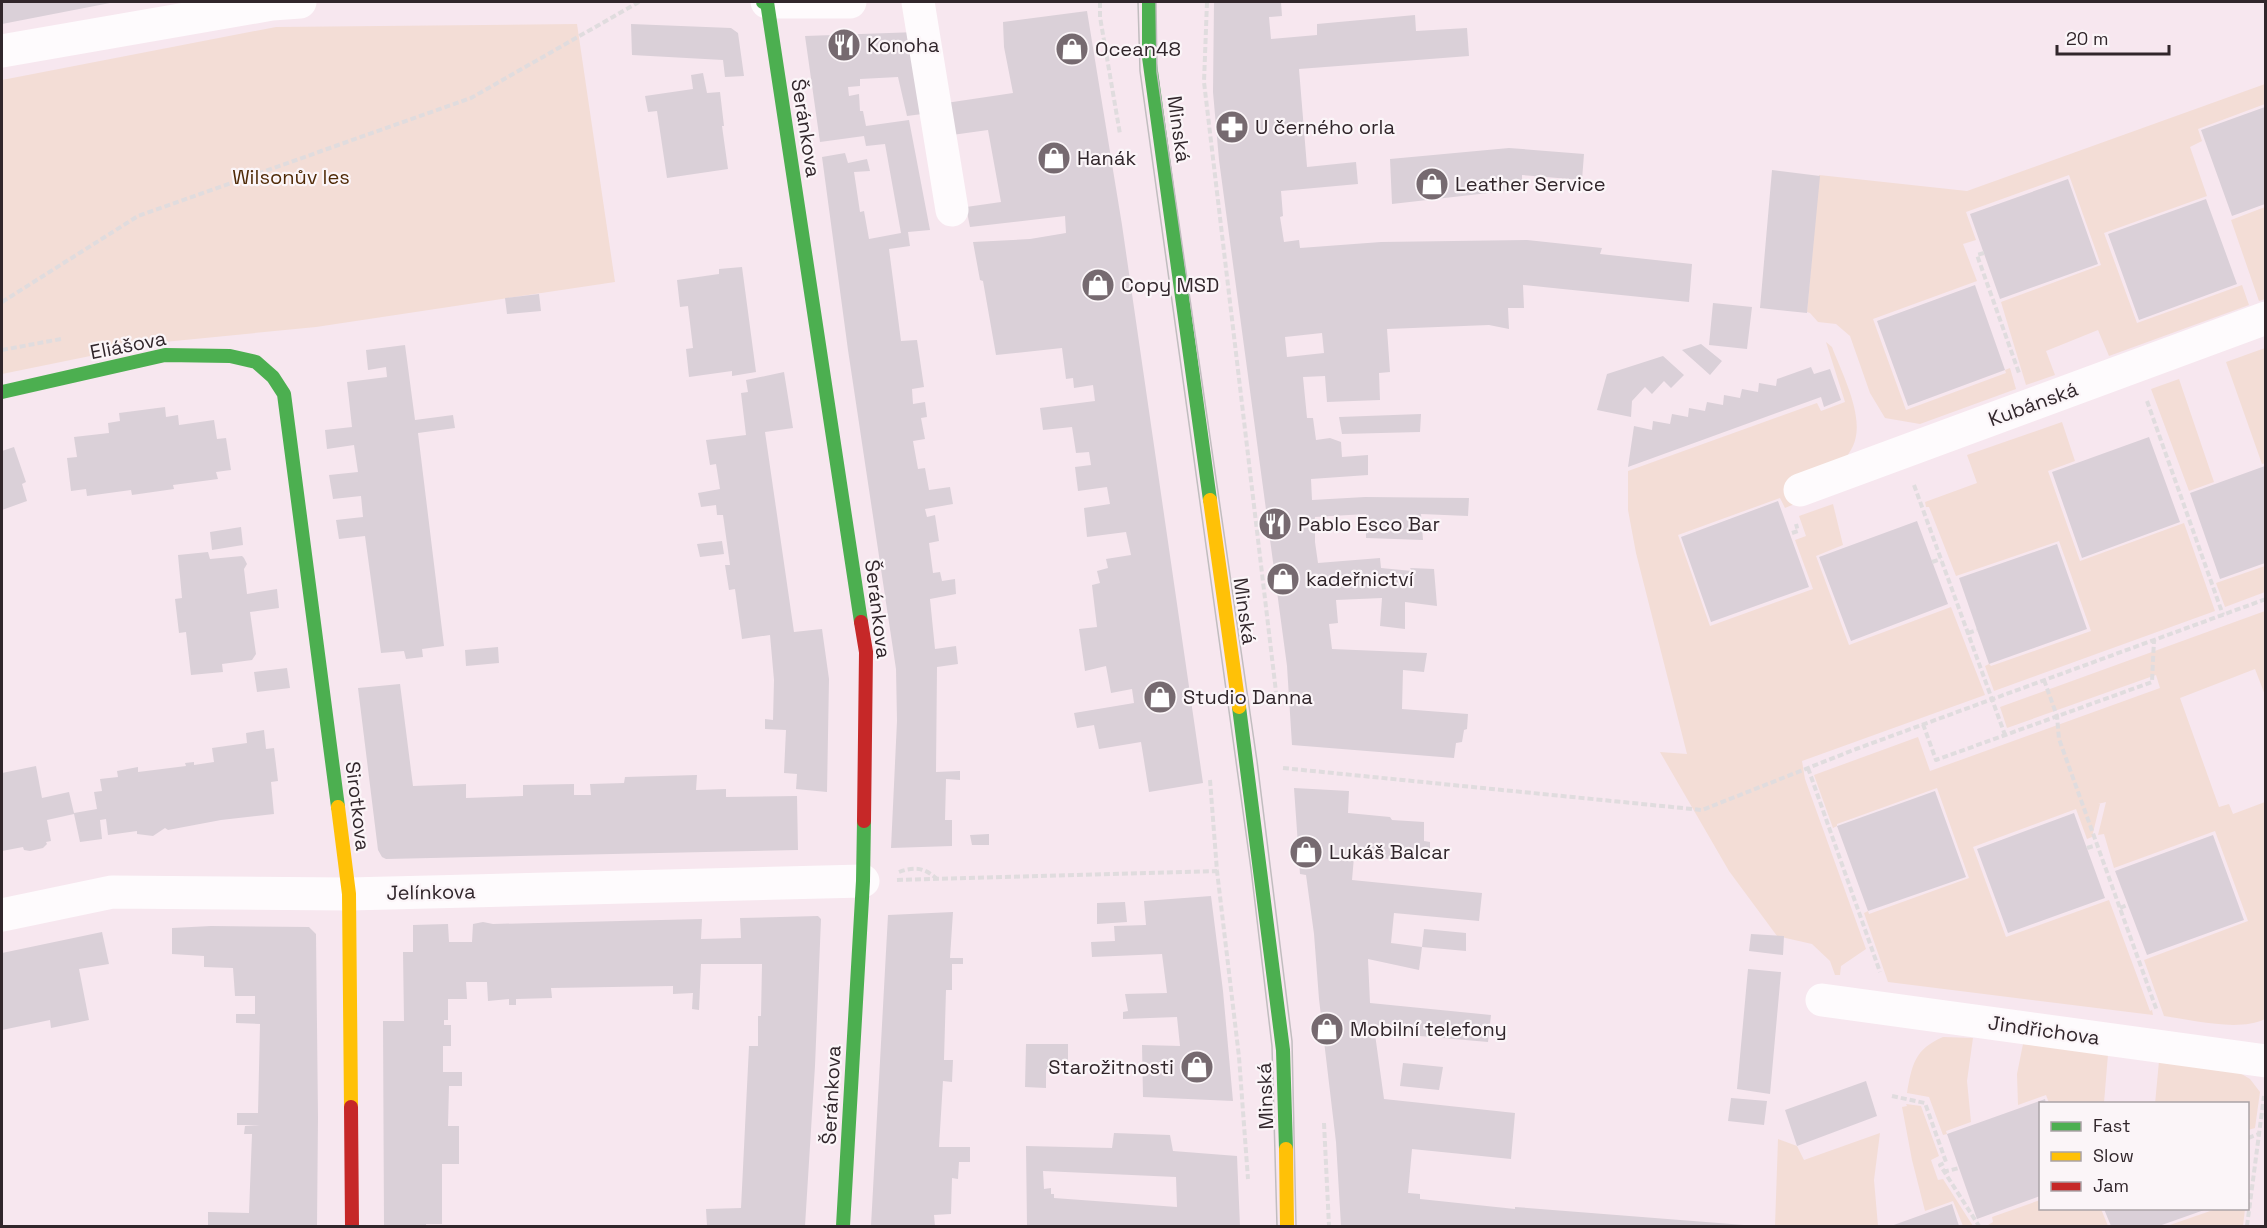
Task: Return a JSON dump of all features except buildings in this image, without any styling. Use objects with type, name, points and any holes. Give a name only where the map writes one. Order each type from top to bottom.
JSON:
[{"type":"street","points":[[2,51],[272,4],[300,2]]},
{"type":"street","points":[[765,2],[850,2]]},
{"type":"street","name":"Šeránkova","points":[[765,2],[867,652],[863,881],[843,1227]]},
{"type":"street","points":[[918,2],[952,210]]},
{"type":"street","name":"Minská","points":[[1149,2],[1149,57],[1246,758],[1282,1050],[1287,1227]]},
{"type":"street","name":"Kubánská","points":[[1800,490],[2265,318]]},
{"type":"street","name":"Eliášova","points":[[2,392],[165,355],[230,356],[256,362],[273,377],[284,394]]},
{"type":"street","name":"Sirotkova","points":[[284,394],[349,894],[352,1227]]},
{"type":"street","name":"Jelínkova","points":[[2,915],[112,892],[349,894],[863,881]]},
{"type":"street","name":"Jindřichova","points":[[1822,1000],[2265,1061]]},
{"type":"path","points":[[2,303],[138,216],[471,98],[639,2]]},
{"type":"path","points":[[1207,2],[1204,82],[1277,701]]},
{"type":"path","points":[[1984,253],[1977,255],[2030,405]]},
{"type":"path","points":[[2144,395],[2223,615]]},
{"type":"path","points":[[1920,504],[2005,735]]},
{"type":"path","points":[[1932,562],[1941,560]]},
{"type":"path","points":[[1282,768],[1702,810],[1923,724],[2265,599]]},
{"type":"path","points":[[1968,633],[1977,630]]},
{"type":"path","points":[[1923,724],[1936,759],[2152,682],[2154,640]]},
{"type":"path","points":[[2044,680],[2057,716],[2060,739],[2161,1021]]},
{"type":"path","points":[[1281,757],[1284,779]]},
{"type":"path","points":[[1808,768],[1877,963]]},
{"type":"path","points":[[2087,848],[2097,845]]},
{"type":"path","points":[[937,879],[927,870],[910,868],[898,872],[890,880],[909,880],[1217,871],[1239,1057],[1249,1186]]},
{"type":"path","points":[[2120,908],[2127,905]]},
{"type":"path","points":[[1892,1096],[1925,1103],[1947,1162],[1940,1165],[1943,1172],[1979,1227]]},
{"type":"path","points":[[2247,1227],[2263,1101]]},
{"type":"path","points":[[1324,1120],[1327,1144],[1329,1227]]},
{"type":"path","points":[[2249,1137],[2259,1134]]},
{"type":"path","points":[[1943,1172],[1959,1168]]},
{"type":"green space","name":"Wilsonův les","points":[[577,24],[615,282],[316,327],[154,343],[2,374],[2,80],[276,27]]},
{"type":"green space","points":[[2265,84],[2265,104],[2198,129],[2202,141],[2190,147],[2207,196],[2104,233],[2137,323],[2242,285],[2249,305],[2109,356],[2098,330],[2046,351],[2055,375],[2026,385],[2001,302],[2101,265],[2069,175],[1966,212],[1976,240],[1963,244],[1977,281],[1873,319],[1906,410],[2006,373],[2005,370],[2010,368],[2016,389],[1920,424],[1885,418],[1870,393],[1850,336],[1836,324],[1818,322],[1807,312],[1819,175],[1967,191]]},
{"type":"green space","points":[[2265,207],[2265,299],[2259,301],[2231,220]]},
{"type":"green space","points":[[1826,342],[1832,347],[1855,409],[1856,435],[1846,458],[1815,491],[1793,505],[1785,508],[1780,498],[1678,535],[1710,626],[1813,589],[1795,540],[1806,536],[1799,516],[1833,504],[1843,545],[1816,556],[1849,645],[1951,607],[1985,695],[1802,761],[1805,779],[1866,949],[1841,966],[1840,975],[1835,975],[1830,961],[1812,944],[1777,936],[1729,871],[1660,752],[1687,754],[1636,553],[1628,510],[1628,471],[1817,403],[1821,411],[1845,402]]},
{"type":"green space","points":[[2265,348],[2266,463],[2262,464],[2226,362]]},
{"type":"green space","points":[[2179,379],[2214,482],[2189,491],[2151,389]]},
{"type":"green space","points":[[2062,422],[2075,461],[2048,471],[2080,561],[2184,523],[2215,611],[1994,691],[1985,666],[1989,664],[1991,666],[2091,631],[2059,541],[1956,576],[1925,502],[1977,483],[1967,455]]},
{"type":"green space","points":[[2265,566],[2265,592],[2225,607],[2216,583]]},
{"type":"green space","points":[[2265,611],[2265,695],[2255,669],[2180,698],[2219,807],[2229,804],[2233,814],[2265,802],[2265,1019],[2242,1025],[2229,1025],[2164,1016],[2144,960],[2248,921],[2215,831],[2114,868],[2104,834],[2098,835],[2106,802],[2098,804],[2100,804],[2092,837],[2087,839],[2076,809],[1973,847],[2006,937],[2109,900],[2153,1015],[1888,982],[1864,913],[1868,911],[1869,914],[1969,878],[1937,788],[1837,824],[1833,828],[1814,775],[1918,737],[1930,771],[2160,688],[2156,675],[2007,728],[2000,707]]},
{"type":"green space","points":[[1943,1037],[1973,1038],[1967,1081],[1971,1122],[1946,1131],[1947,1134],[1943,1135],[1929,1097],[1907,1093],[1916,1059],[1926,1047]]},
{"type":"green space","points":[[2023,1044],[2108,1054],[2104,1102],[2049,1102],[2046,1095],[2018,1105],[2017,1074]]},
{"type":"green space","points":[[2159,1061],[2240,1073],[2250,1079],[2260,1092],[2255,1128],[2249,1130],[2249,1102],[2155,1102]]},
{"type":"green space","points":[[1906,1104],[1921,1106],[1939,1156],[1931,1160],[1938,1180],[1943,1179],[1973,1226],[1963,1226],[1953,1201],[1925,1211],[1902,1107],[1907,1106]]},
{"type":"green space","points":[[1880,1133],[1874,1180],[1878,1226],[1775,1226],[1778,1139],[1797,1146],[1804,1160]]},
{"type":"green space","points":[[2039,1200],[2039,1210],[2101,1210],[2108,1226],[1988,1226],[1993,1222],[1992,1217]]},
{"type":"green space","points":[[2213,1210],[2245,1210],[2243,1226],[2167,1226]]},
{"type":"tram line","points":[[1138,2],[1140,71],[1251,869],[1272,1046],[1277,1226]]},
{"type":"tram line","points":[[1156,2],[1157,72],[1257,761],[1292,1041],[1296,1226]]},
{"type":"traffic: fast","points":[[763,2],[767,2],[861,622]]},
{"type":"traffic: fast","points":[[1149,2],[1149,57],[1210,500]]},
{"type":"traffic: fast","points":[[2,392],[165,355],[230,356],[256,362],[273,377],[284,394],[338,807]]},
{"type":"traffic: fast","points":[[1239,707],[1283,1050],[1286,1149]]},
{"type":"traffic: fast","points":[[843,1226],[863,881],[864,821]]},
{"type":"traffic: slow","points":[[1210,500],[1239,707]]},
{"type":"traffic: slow","points":[[338,807],[349,894],[351,1107]]},
{"type":"traffic: slow","points":[[1286,1149],[1287,1226]]},
{"type":"traffic: jam","points":[[861,622],[866,652],[864,821]]},
{"type":"traffic: jam","points":[[351,1107],[352,1226]]},
{"type":"place","name":"Konoha","points":[[844,45]]},
{"type":"place","name":"Ocean48","points":[[1072,49]]},
{"type":"place","name":"U černého orla","points":[[1232,127]]},
{"type":"place","name":"Hanák","points":[[1054,158]]},
{"type":"place","name":"Leather Service","points":[[1432,184]]},
{"type":"place","name":"Copy MSD","points":[[1098,285]]},
{"type":"place","name":"Pablo Esco Bar","points":[[1275,524]]},
{"type":"place","name":"kadeřnictví","points":[[1283,579]]},
{"type":"place","name":"Studio Danna","points":[[1160,697]]},
{"type":"place","name":"Lukáš Balcar","points":[[1306,852]]},
{"type":"place","name":"Mobilní telefony","points":[[1327,1029]]},
{"type":"place","name":"Starožitnosti","points":[[1197,1067]]}]
